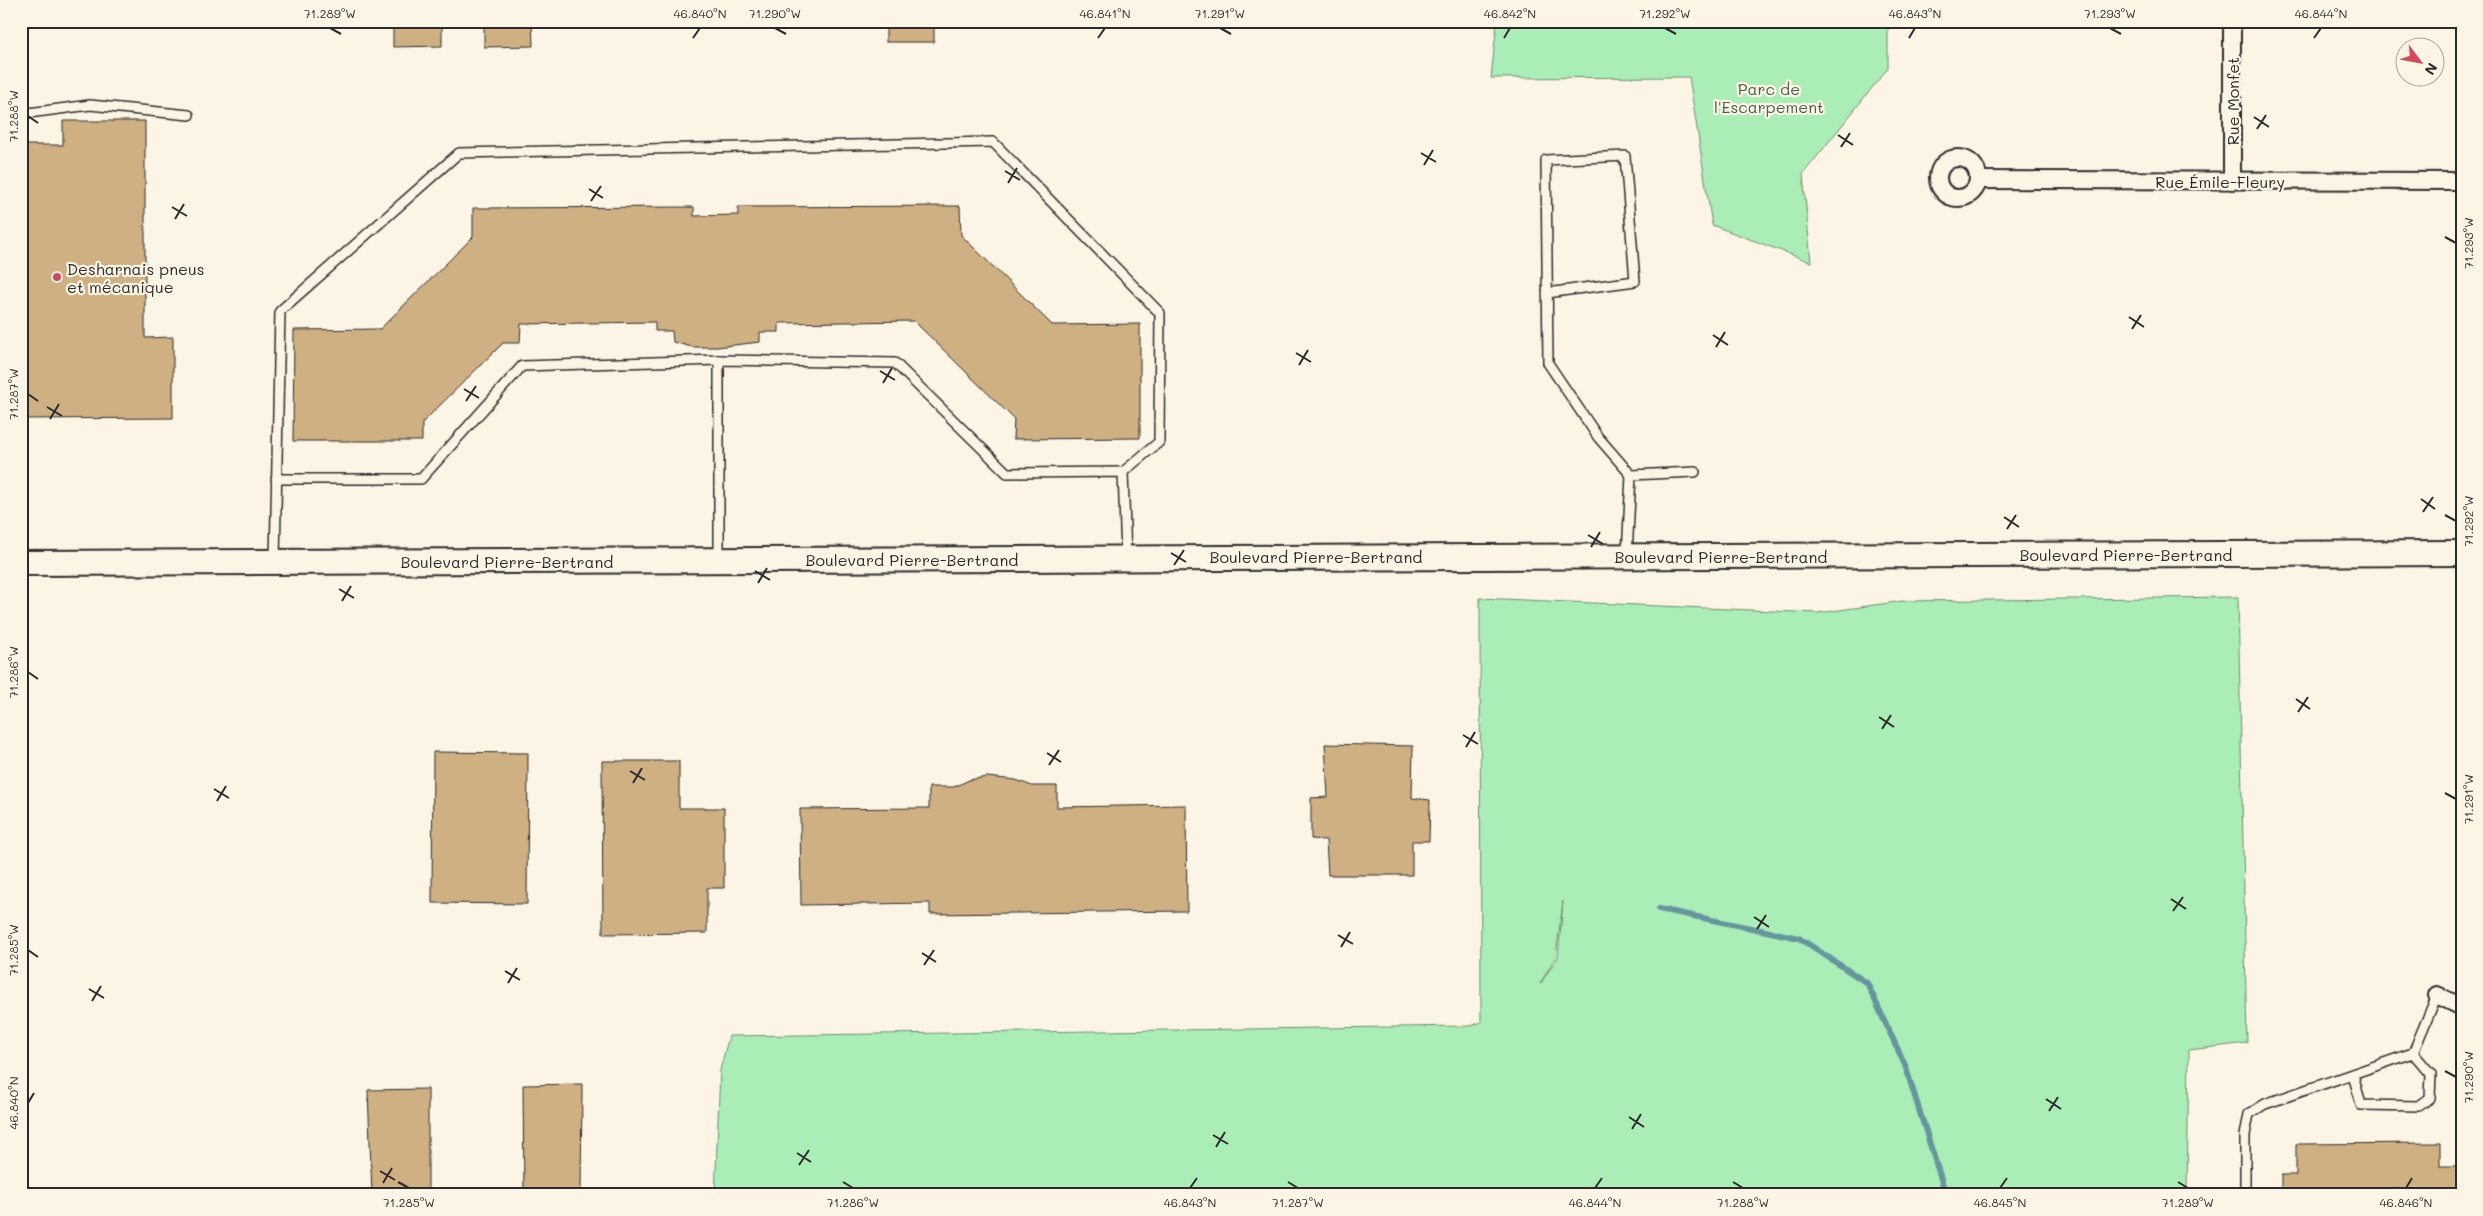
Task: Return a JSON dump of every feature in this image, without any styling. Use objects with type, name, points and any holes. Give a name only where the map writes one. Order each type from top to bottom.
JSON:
[{"type":"main road","name":"Boulevard Pierre-Bertrand","points":[[21,563],[2462,553]]},
{"type":"street","name":"Rue Monfet","points":[[2232,21],[2232,181]]},
{"type":"street","name":"Rue Émile-Fleury","points":[[1978,180],[2462,181]]},
{"type":"street","points":[[2437,995],[2462,1007]]},
{"type":"lane","points":[[21,114],[90,105],[189,115]]},
{"type":"lane","points":[[275,562],[276,479],[280,311],[460,153],[993,142],[1160,312],[1159,442],[1123,472],[1007,473],[895,363],[719,360],[522,366],[422,479],[276,479]]},
{"type":"lane","points":[[1547,293],[1634,280],[1625,156],[1546,160],[1547,293],[1548,364],[1598,437],[1631,474],[1626,556]]},
{"type":"lane","points":[[719,360],[719,559]]},
{"type":"lane","points":[[1123,472],[1126,558]]},
{"type":"lane","points":[[1631,474],[1695,472]]},
{"type":"lane","points":[[2245,1195],[2245,1135],[2249,1114],[2265,1104],[2413,1053],[2437,995]]},
{"type":"lane","points":[[2352,1074],[2361,1105],[2419,1106],[2430,1098],[2431,1074],[2413,1053]]},
{"type":"green space","name":"Parc de l'Escarpement","points":[[1497,21],[1888,21],[1888,68],[1803,174],[1811,262],[1712,225],[1689,77],[1491,78]]},
{"type":"green space","points":[[2238,597],[2247,1043],[2189,1050],[2187,1195],[715,1195],[720,1070],[729,1036],[1471,1026],[1481,1022],[1480,598],[1818,613],[1903,601]],"holes":[[[1563,901],[1558,957],[1540,984],[1556,956]]]},
{"type":"building","points":[[393,21],[442,21],[442,46],[393,47]]},
{"type":"building","points":[[484,21],[532,21],[533,46],[484,47]]},
{"type":"building","points":[[886,21],[934,21],[934,42],[886,42]]},
{"type":"building","points":[[63,121],[145,121],[145,338],[173,337],[173,418],[21,419],[21,145],[63,145]]},
{"type":"building","points":[[960,206],[961,235],[1052,325],[1140,324],[1140,438],[1013,439],[1014,419],[914,321],[779,323],[779,332],[760,332],[760,342],[717,347],[692,347],[673,342],[672,331],[655,331],[655,322],[521,324],[520,343],[503,343],[422,423],[422,441],[293,441],[294,330],[380,329],[473,237],[473,208],[694,207],[694,216],[738,215],[738,207]]},
{"type":"building","points":[[1325,744],[1413,746],[1412,798],[1430,800],[1429,841],[1412,841],[1412,875],[1328,875],[1326,840],[1311,839],[1311,798],[1328,797]]},
{"type":"building","points":[[433,752],[528,753],[527,904],[432,903]]},
{"type":"building","points":[[602,761],[679,761],[679,808],[724,808],[724,888],[707,888],[707,933],[603,934]]},
{"type":"building","points":[[987,777],[1016,780],[1032,786],[1057,786],[1057,807],[1186,805],[1187,911],[930,914],[930,903],[801,905],[800,809],[929,808],[929,787],[954,787],[969,780]]},
{"type":"building","points":[[582,1084],[581,1195],[524,1195],[523,1085]]},
{"type":"building","points":[[428,1089],[428,1195],[372,1195],[368,1090]]},
{"type":"building","points":[[2440,1143],[2440,1166],[2462,1166],[2462,1195],[2401,1195],[2401,1189],[2351,1190],[2351,1195],[2281,1195],[2281,1175],[2296,1175],[2296,1144]]},
{"type":"waterway","points":[[1659,909],[1799,938],[1867,983],[1905,1065],[1946,1195]]},
{"type":"place","name":"Desharnais pneus et mécanique","points":[[57,277]]}]
